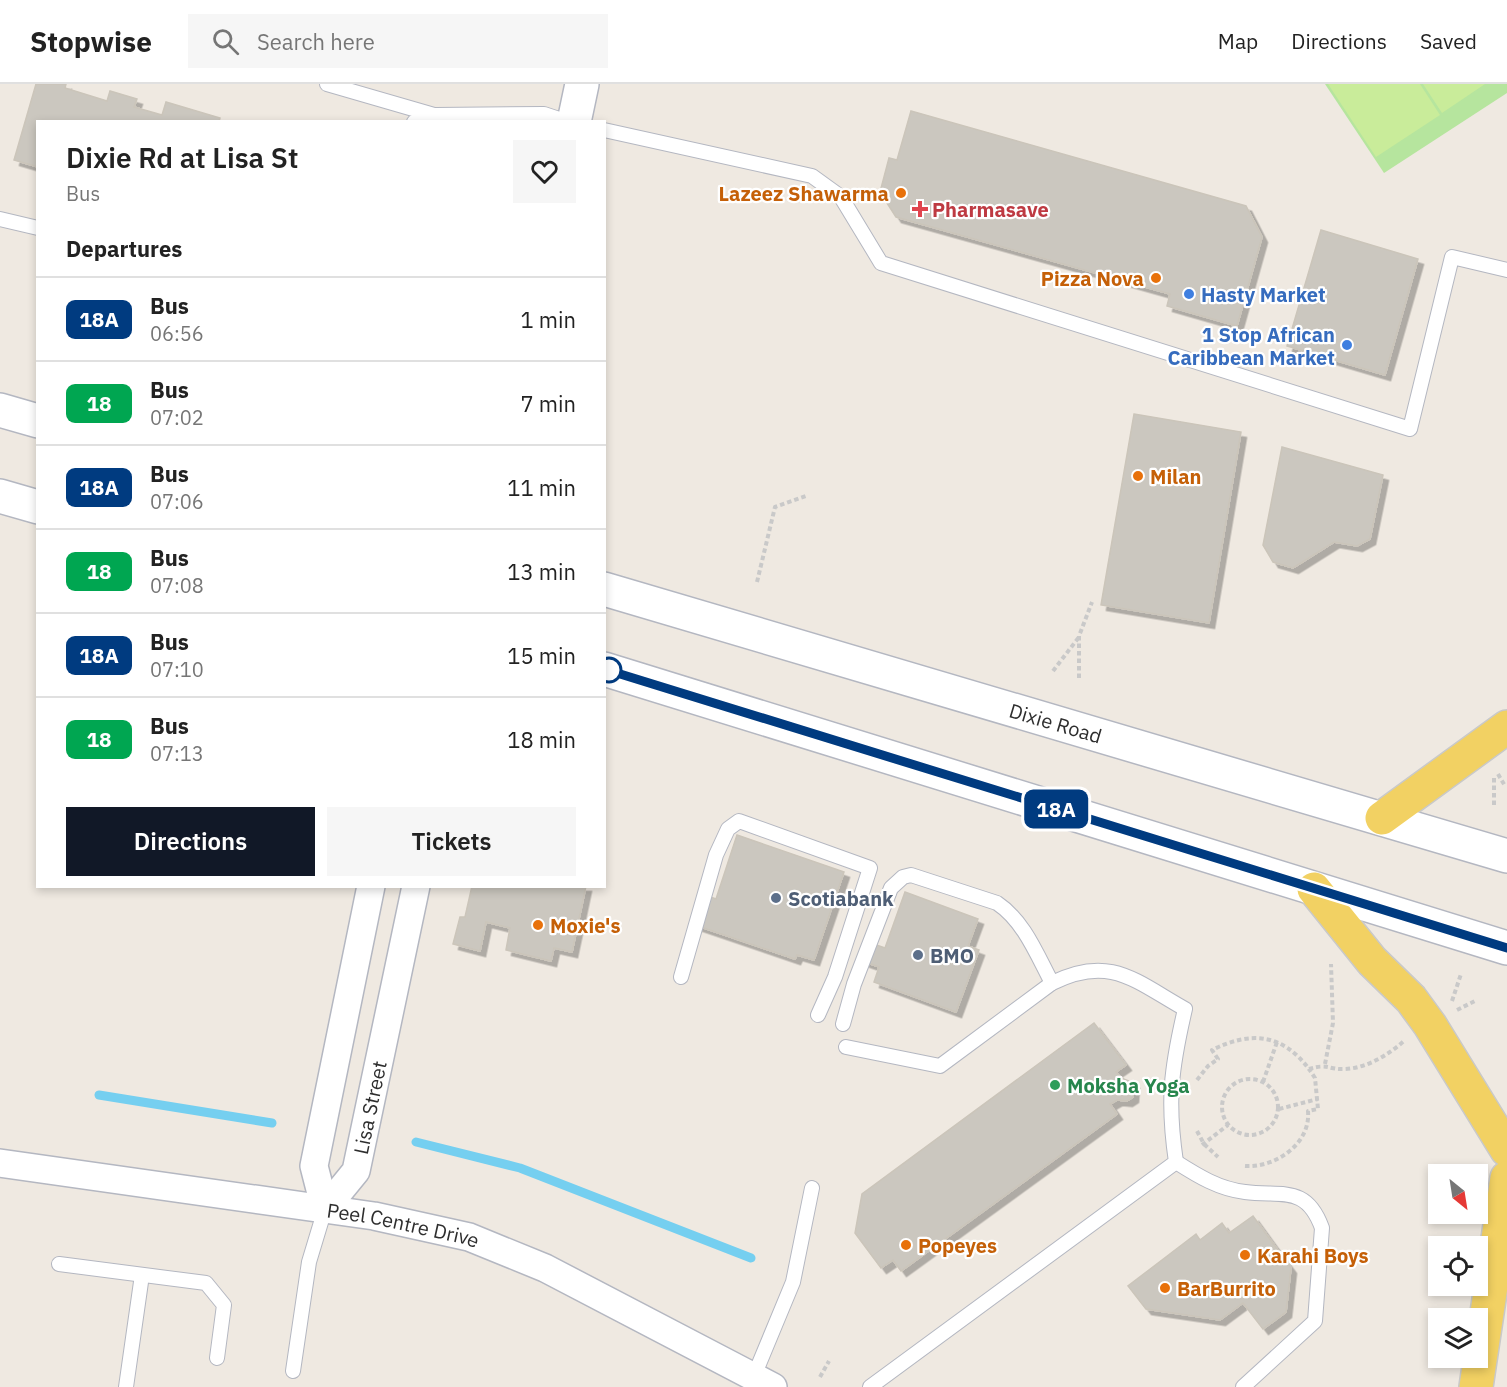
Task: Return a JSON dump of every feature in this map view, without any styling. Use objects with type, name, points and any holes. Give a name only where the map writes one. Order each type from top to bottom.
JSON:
[{"type":"main road","points":[[574,120],[582,84]]},
{"type":"main road","points":[[0,411],[36,420]]},
{"type":"main road","points":[[0,495],[36,506]]},
{"type":"main road","name":"Dixie Road","points":[[606,591],[1507,856]]},
{"type":"main road","points":[[606,670],[1507,948]]},
{"type":"main road","points":[[1382,818],[1507,727]]},
{"type":"main road","points":[[1314,889],[1372,961],[1411,999],[1430,1025],[1507,1150]]},
{"type":"main road","points":[[1476,1387],[1507,1178]]},
{"type":"street","points":[[325,1209],[314,1166],[370,888]]},
{"type":"street","name":"Lisa Street","points":[[325,1209],[356,1171],[416,888]]},
{"type":"street","name":"Peel Centre Drive","points":[[0,1163],[409,1222],[469,1237],[545,1268],[764,1381]]},
{"type":"lane","points":[[327,84],[436,115],[460,118],[543,114],[562,120]]},
{"type":"lane","points":[[420,120],[436,115]]},
{"type":"lane","points":[[606,130],[812,176],[841,197],[881,263],[1410,429],[1452,256],[1507,270]]},
{"type":"lane","points":[[0,219],[36,228]]},
{"type":"lane","points":[[681,977],[716,855],[728,829],[739,821],[870,868],[835,977],[818,1015]]},
{"type":"lane","points":[[843,1024],[854,984],[891,888],[903,877],[911,875],[997,903],[1006,909],[1029,941],[1052,983]]},
{"type":"lane","points":[[846,1047],[940,1066],[1052,983],[1072,973],[1095,969],[1117,972],[1185,1010],[1173,1063],[1169,1097],[1176,1162]]},
{"type":"lane","points":[[870,1387],[1176,1162]]},
{"type":"lane","points":[[1176,1162],[1217,1185],[1244,1192],[1282,1192],[1296,1196],[1308,1203],[1317,1214],[1322,1228],[1315,1321],[1243,1387]]},
{"type":"lane","points":[[764,1381],[793,1282],[813,1188]]},
{"type":"lane","points":[[293,1371],[309,1262],[325,1209]]},
{"type":"lane","points":[[59,1264],[206,1282],[224,1305],[217,1358]]},
{"type":"lane","points":[[126,1387],[142,1275]]},
{"type":"path","points":[[757,582],[776,507],[806,496]]},
{"type":"path","points":[[1053,671],[1079,636],[1092,602]]},
{"type":"path","points":[[1079,636],[1080,678]]},
{"type":"path","points":[[1494,805],[1494,768],[1505,786]]},
{"type":"path","points":[[1325,1064],[1333,1023],[1331,964]]},
{"type":"path","points":[[1451,1005],[1461,974]]},
{"type":"path","points":[[1447,1015],[1474,1000]]},
{"type":"path","points":[[1194,1085],[1208,1066],[1218,1059],[1212,1050],[1232,1040],[1255,1037],[1277,1042],[1301,1058],[1315,1077],[1318,1109],[1308,1111],[1306,1129],[1291,1150],[1265,1164],[1239,1165]]},
{"type":"path","points":[[1309,1070],[1325,1064],[1346,1069],[1365,1065],[1392,1051],[1409,1037]]},
{"type":"path","points":[[1263,1082],[1277,1042]]},
{"type":"path","points":[[1253,1079],[1263,1082],[1275,1093],[1279,1109],[1277,1118],[1270,1128],[1259,1135],[1247,1136],[1236,1132],[1228,1125],[1222,1105],[1232,1085],[1242,1080],[1253,1079]]},
{"type":"path","points":[[1279,1109],[1318,1099]]},
{"type":"path","points":[[1204,1144],[1228,1125]]},
{"type":"path","points":[[1195,1126],[1204,1144],[1223,1160]]},
{"type":"path","points":[[820,1377],[829,1361]]},
{"type":"green space","points":[[1325,84],[1507,84],[1507,93],[1384,173]]},
{"type":"green space","points":[[1328,84],[1420,84],[1440,115],[1376,157]]},
{"type":"green space","points":[[1423,84],[1485,84],[1442,113]]},
{"type":"building","points":[[36,84],[66,84],[65,88],[107,101],[110,91],[137,99],[134,107],[162,115],[166,102],[220,118],[220,120],[36,120],[36,166],[14,160]]},
{"type":"building","points":[[911,111],[1246,206],[1262,237],[1237,326],[1167,306],[1170,294],[896,217],[880,192],[889,158],[897,160]]},
{"type":"building","points":[[1321,230],[1418,259],[1385,375],[1287,346]]},
{"type":"building","points":[[1134,414],[1241,432],[1209,623],[1101,605]]},
{"type":"building","points":[[1282,447],[1383,475],[1370,539],[1357,546],[1334,542],[1293,568],[1273,562],[1263,545]]},
{"type":"building","name":"Scotiabank","points":[[737,835],[844,872],[814,960],[797,955],[795,959],[692,924],[702,894],[716,899]]},
{"type":"building","name":"Moxie's","points":[[472,888],[586,888],[572,952],[554,948],[551,961],[506,950],[510,928],[486,922],[480,951],[453,944],[460,917],[465,917]]},
{"type":"building","name":"BMO","points":[[905,892],[978,919],[968,946],[979,950],[956,1012],[874,982],[879,967],[857,959],[865,941],[885,948]]},
{"type":"building","points":[[1094,1023],[1126,1065],[1116,1072],[1121,1078],[1134,1083],[1133,1097],[1127,1101],[1117,1100],[1110,1104],[1117,1114],[901,1271],[893,1260],[881,1268],[855,1233],[862,1194]]},
{"type":"building","points":[[1253,1216],[1291,1268],[1286,1312],[1263,1329],[1243,1303],[1220,1320],[1146,1309],[1128,1286],[1196,1234],[1200,1240],[1222,1223],[1229,1233]]},
{"type":"waterway","points":[[99,1095],[272,1123]]},
{"type":"waterway","points":[[416,1142],[520,1168],[751,1258]]},
{"type":"bus line","name":"18A","points":[[606,670],[1507,948]]},
{"type":"place","name":"Lazeez Shawarma","points":[[901,193]]},
{"type":"place","name":"Pharmasave","points":[[920,209]]},
{"type":"place","name":"Pizza Nova","points":[[1156,278]]},
{"type":"place","name":"Hasty Market","points":[[1189,294]]},
{"type":"place","name":"1 Stop African Caribbean Market","points":[[1347,345]]},
{"type":"place","name":"Milan","points":[[1138,476]]},
{"type":"place","name":"Scotiabank","points":[[776,898]]},
{"type":"place","name":"Moxie's","points":[[538,925]]},
{"type":"place","name":"BMO","points":[[918,955]]},
{"type":"place","name":"Moksha Yoga","points":[[1055,1085]]},
{"type":"place","name":"Popeyes","points":[[906,1245]]},
{"type":"place","name":"Karahi Boys","points":[[1245,1255]]},
{"type":"place","name":"BarBurrito","points":[[1165,1288]]}]
